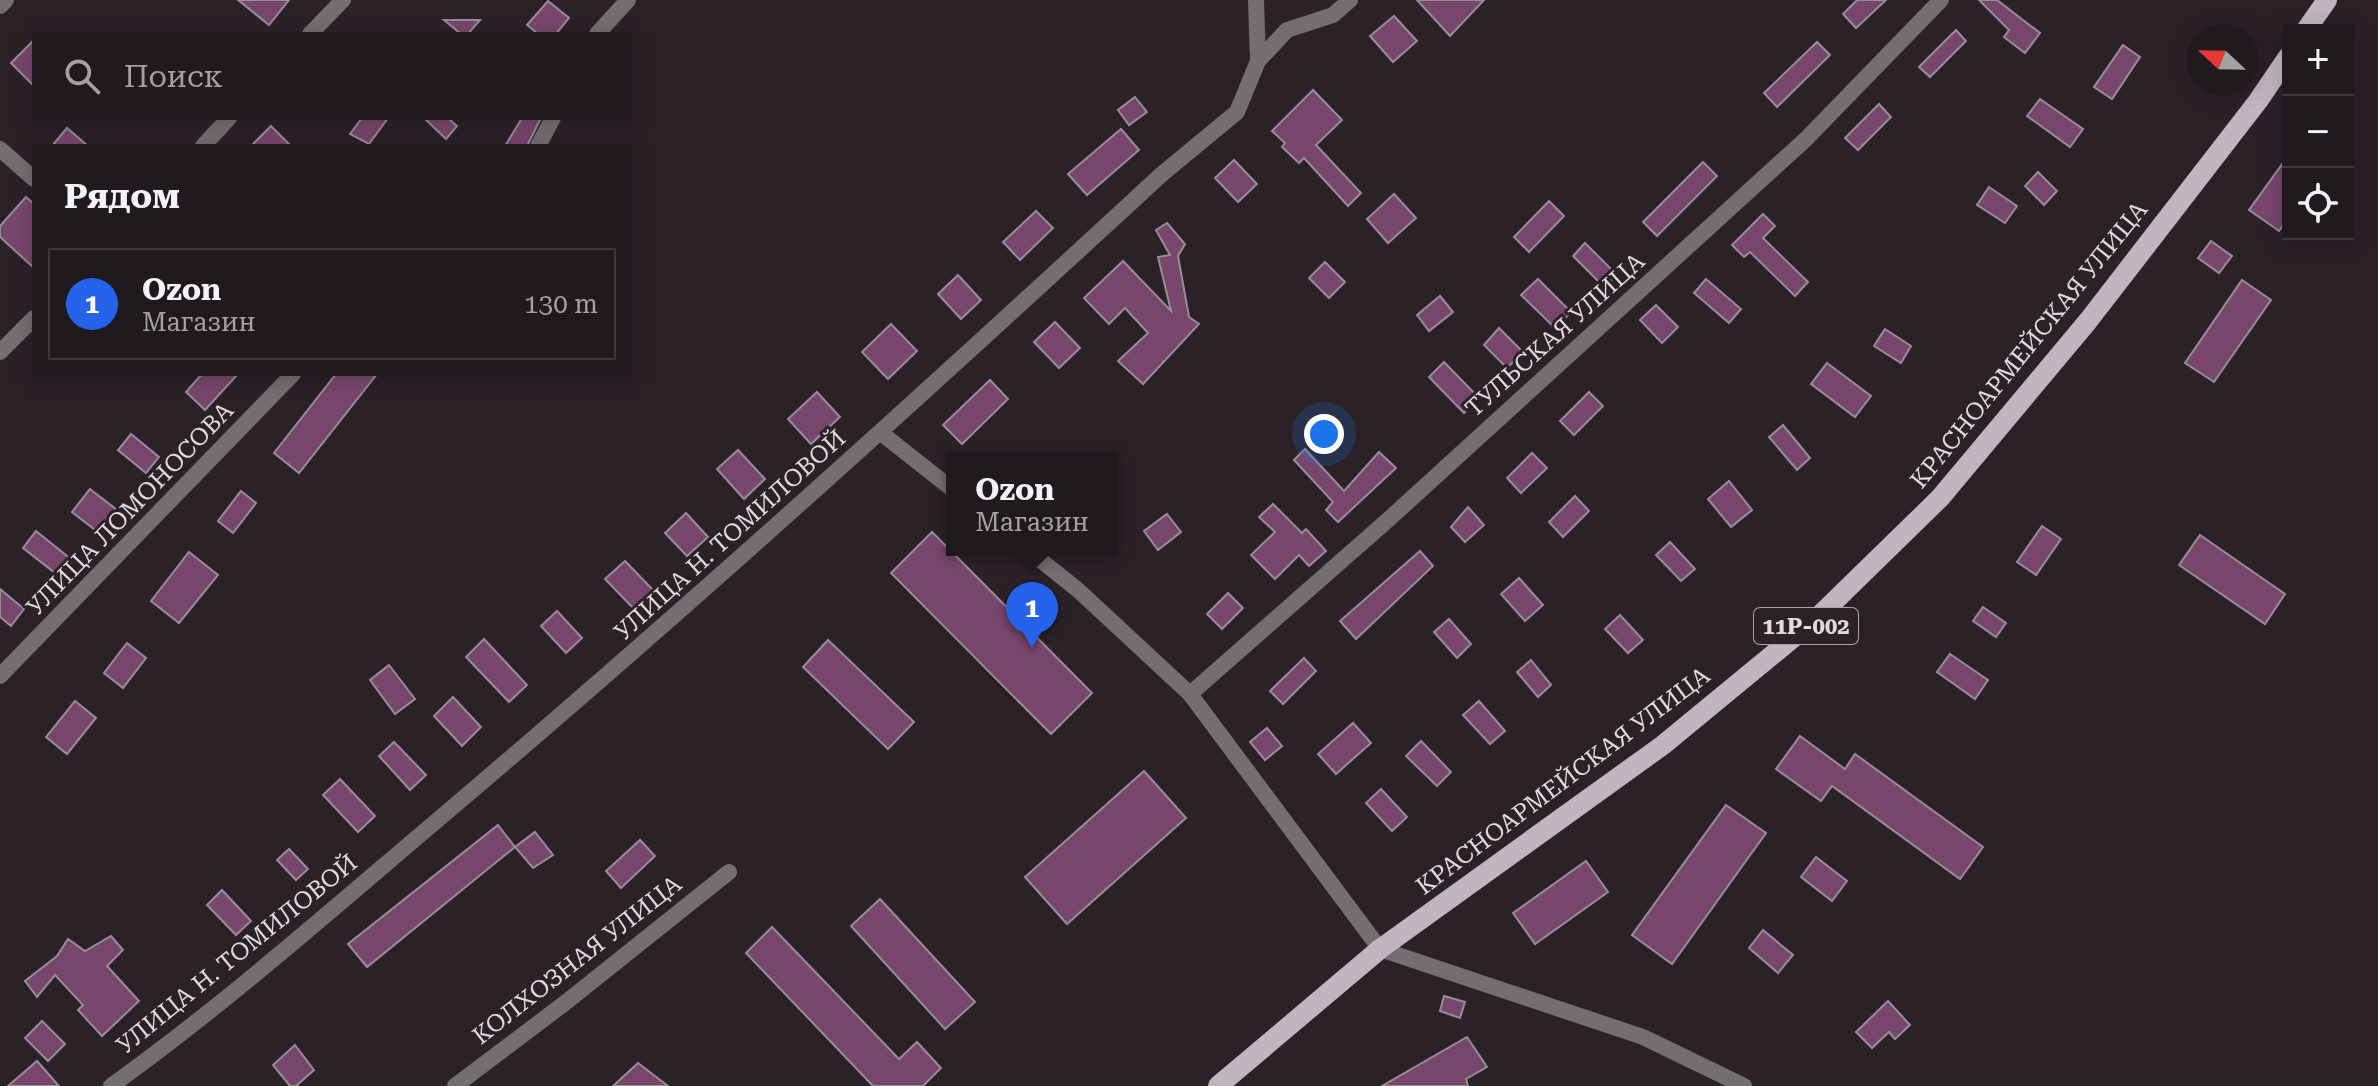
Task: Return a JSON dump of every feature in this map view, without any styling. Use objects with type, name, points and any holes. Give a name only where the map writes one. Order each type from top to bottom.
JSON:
[{"type":"main road","points":[[2310,24],[2327,0]]},
{"type":"main road","name":"КРАСНОАРМЕЙСКАЯ УЛИЦА","points":[[1218,1086],[1380,949],[1663,745],[1816,619],[1928,509],[2088,321],[2282,66]]},
{"type":"street","points":[[0,6],[6,0]]},
{"type":"street","points":[[312,32],[343,0]]},
{"type":"street","points":[[599,32],[628,0]]},
{"type":"street","points":[[1256,0],[1258,61]]},
{"type":"street","name":"УЛИЦА Н. ТОМИЛОВОЙ","points":[[111,1086],[217,1003],[646,643],[881,433],[1150,185],[1237,112],[1258,61],[1287,30],[1333,15],[1350,0]]},
{"type":"street","name":"ТУЛЬСКАЯ УЛИЦА","points":[[1190,694],[1389,519],[1806,139],[1941,0]]},
{"type":"street","points":[[205,144],[227,120]]},
{"type":"street","points":[[539,144],[552,120]]},
{"type":"street","points":[[0,149],[32,177]]},
{"type":"street","points":[[0,352],[32,320]]},
{"type":"street","name":"УЛИЦА ЛОМОНОСОВА","points":[[0,676],[291,376]]},
{"type":"street","points":[[881,433],[946,484]]},
{"type":"street","points":[[1036,556],[1078,590],[1190,694],[1380,949],[1643,1037],[1744,1086]]},
{"type":"street","name":"КОЛХОЗНАЯ УЛИЦА","points":[[455,1086],[729,872]]},
{"type":"building","points":[[238,0],[289,0],[269,25]]},
{"type":"building","points":[[1417,0],[1484,0],[1450,36]]},
{"type":"building","points":[[1857,0],[1886,0],[1856,28],[1843,14]]},
{"type":"building","points":[[1979,0],[1997,0],[2040,33],[2025,53],[2004,37],[2009,30]]},
{"type":"building","points":[[548,1],[569,18],[558,32],[536,32],[527,25]]},
{"type":"building","points":[[1394,16],[1417,41],[1393,62],[1370,36]]},
{"type":"building","points":[[444,20],[480,20],[470,32],[459,32]]},
{"type":"building","points":[[1956,30],[1966,41],[1930,77],[1919,67]]},
{"type":"building","points":[[32,42],[32,84],[11,63]]},
{"type":"building","points":[[1817,42],[1830,55],[1777,107],[1764,93]]},
{"type":"building","points":[[2123,45],[2140,57],[2112,99],[2094,87]]},
{"type":"building","points":[[1313,90],[1342,120],[1316,145],[1361,193],[1348,206],[1304,158],[1299,163],[1282,147],[1285,143],[1272,131]]},
{"type":"building","points":[[1135,97],[1147,112],[1129,125],[1118,110]]},
{"type":"building","points":[[2040,99],[2083,129],[2070,147],[2027,116]]},
{"type":"building","points":[[1879,104],[1891,117],[1858,150],[1845,138]]},
{"type":"building","points":[[360,120],[387,120],[369,144],[350,134]]},
{"type":"building","points":[[426,120],[450,120],[457,126],[446,139]]},
{"type":"building","points":[[521,120],[540,120],[528,144],[506,144]]},
{"type":"building","points":[[271,126],[289,144],[253,144]]},
{"type":"building","points":[[67,128],[86,144],[54,144]]},
{"type":"building","points":[[1121,129],[1139,150],[1087,195],[1068,174]]},
{"type":"building","points":[[1234,160],[1257,184],[1238,202],[1215,178]]},
{"type":"building","points":[[1703,162],[1717,176],[1657,236],[1643,222]]},
{"type":"building","points":[[2282,164],[2282,227],[2279,231],[2249,210]]},
{"type":"building","points":[[2038,172],[2057,191],[2044,205],[2025,186]]},
{"type":"building","points":[[1989,187],[2017,206],[2005,223],[1977,205]]},
{"type":"building","points":[[1394,194],[1416,218],[1388,243],[1367,219]]},
{"type":"building","points":[[26,197],[32,202],[32,266],[0,237],[0,226]]},
{"type":"building","points":[[1549,201],[1564,216],[1529,252],[1514,237]]},
{"type":"building","points":[[1036,211],[1053,228],[1020,260],[1003,242]]},
{"type":"building","points":[[1763,214],[1775,226],[1763,238],[1808,282],[1795,296],[1750,252],[1744,257],[1732,245]]},
{"type":"building","points":[[1167,223],[1185,244],[1178,256],[1189,317],[1199,324],[1143,384],[1118,361],[1148,333],[1125,308],[1109,324],[1084,298],[1123,261],[1171,311],[1158,257],[1170,255],[1156,230]]},
{"type":"building","points":[[2211,241],[2232,256],[2219,273],[2198,258]]},
{"type":"building","points":[[1585,243],[1617,275],[1605,288],[1573,256]]},
{"type":"building","points":[[1325,262],[1345,282],[1329,298],[1309,278]]},
{"type":"building","points":[[958,275],[981,300],[961,319],[938,294]]},
{"type":"building","points":[[1538,279],[1571,312],[1555,328],[1521,295]]},
{"type":"building","points":[[1706,279],[1741,309],[1729,323],[1694,293]]},
{"type":"building","points":[[2242,280],[2271,300],[2214,382],[2185,363]]},
{"type":"building","points":[[1440,296],[1453,312],[1429,331],[1417,315]]},
{"type":"building","points":[[1656,305],[1678,327],[1662,343],[1640,320]]},
{"type":"building","points":[[1055,322],[1080,348],[1059,368],[1034,342]]},
{"type":"building","points":[[891,324],[917,351],[888,379],[862,352]]},
{"type":"building","points":[[1499,328],[1523,352],[1507,368],[1484,345]]},
{"type":"building","points":[[1885,329],[1911,346],[1901,363],[1874,346]]},
{"type":"building","points":[[1444,362],[1479,398],[1464,413],[1429,377]]},
{"type":"building","points":[[1827,363],[1871,396],[1855,417],[1811,384]]},
{"type":"building","points":[[200,376],[236,376],[205,410],[186,392]]},
{"type":"building","points":[[334,376],[375,376],[299,473],[274,453]]},
{"type":"building","points":[[990,380],[1008,399],[962,444],[943,425]]},
{"type":"building","points":[[817,392],[840,417],[811,444],[788,419]]},
{"type":"building","points":[[1589,392],[1603,406],[1574,435],[1560,421]]},
{"type":"building","points":[[1783,425],[1810,458],[1797,470],[1769,437]]},
{"type":"building","points":[[131,434],[159,457],[146,473],[118,450]]},
{"type":"building","points":[[1305,449],[1344,491],[1379,452],[1396,468],[1338,522],[1326,510],[1333,502],[1294,460]]},
{"type":"building","points":[[738,450],[765,479],[744,499],[717,469]]},
{"type":"building","points":[[1532,453],[1547,468],[1521,493],[1507,478]]},
{"type":"building","points":[[1729,481],[1752,510],[1731,527],[1708,499]]},
{"type":"building","points":[[90,489],[117,510],[99,533],[72,512]]},
{"type":"building","points":[[241,491],[256,503],[233,533],[218,521]]},
{"type":"building","points":[[1575,496],[1589,511],[1563,537],[1549,522]]},
{"type":"building","points":[[1273,504],[1302,533],[1306,529],[1326,551],[1309,566],[1299,555],[1275,579],[1251,555],[1275,532],[1259,517]]},
{"type":"building","points":[[1468,507],[1484,525],[1465,542],[1451,527]]},
{"type":"building","points":[[686,513],[708,537],[687,556],[665,533]]},
{"type":"building","points":[[1167,514],[1181,532],[1158,550],[1144,531]]},
{"type":"building","points":[[2042,526],[2061,539],[2036,575],[2017,562]]},
{"type":"building","points":[[36,531],[72,560],[59,576],[23,548]]},
{"type":"building","points":[[932,532],[946,546],[946,556],[956,556],[1092,693],[1051,734],[891,573]]},
{"type":"building","points":[[2200,535],[2285,594],[2265,624],[2179,565]]},
{"type":"building","points":[[1670,542],[1695,569],[1681,581],[1656,555]]},
{"type":"building","points":[[1420,551],[1433,566],[1356,639],[1340,621]]},
{"type":"building","points":[[189,552],[218,575],[179,623],[151,601]]},
{"type":"building","points":[[625,561],[655,592],[636,611],[605,579]]},
{"type":"building","points":[[1519,578],[1543,605],[1525,621],[1501,594]]},
{"type":"building","points":[[0,589],[24,609],[11,626],[0,617]]},
{"type":"building","points":[[1228,593],[1243,608],[1222,629],[1207,614]]},
{"type":"building","points":[[1983,607],[2006,623],[1996,637],[1973,621]]},
{"type":"building","points":[[557,611],[582,638],[566,653],[541,626]]},
{"type":"building","points":[[1620,615],[1643,640],[1628,653],[1605,629]]},
{"type":"building","points":[[1449,619],[1471,644],[1457,658],[1434,632]]},
{"type":"building","points":[[484,639],[527,685],[509,702],[466,657]]},
{"type":"building","points":[[828,640],[914,722],[888,749],[803,667]]},
{"type":"building","points":[[127,643],[146,658],[123,688],[104,673]]},
{"type":"building","points":[[1950,654],[1988,680],[1975,699],[1937,672]]},
{"type":"building","points":[[1304,658],[1316,671],[1283,704],[1270,691]]},
{"type":"building","points":[[1531,660],[1551,685],[1538,697],[1517,672]]},
{"type":"building","points":[[389,665],[415,699],[395,714],[370,680]]},
{"type":"building","points":[[453,697],[481,727],[462,746],[434,716]]},
{"type":"building","points":[[75,701],[96,718],[67,754],[46,737]]},
{"type":"building","points":[[1479,701],[1505,731],[1490,744],[1463,715]]},
{"type":"building","points":[[1353,723],[1371,743],[1336,774],[1318,754]]},
{"type":"building","points":[[1267,728],[1282,746],[1265,760],[1250,742]]},
{"type":"building","points":[[1800,736],[1845,769],[1855,754],[1983,847],[1960,879],[1832,786],[1821,801],[1776,769]]},
{"type":"building","points":[[1421,741],[1451,772],[1437,786],[1406,756]]},
{"type":"building","points":[[394,742],[426,775],[410,790],[379,756]]},
{"type":"building","points":[[1144,771],[1186,818],[1067,924],[1025,877]]},
{"type":"building","points":[[340,779],[375,816],[358,832],[323,795]]},
{"type":"building","points":[[1381,789],[1407,817],[1392,831],[1366,803]]},
{"type":"building","points":[[1726,805],[1766,833],[1672,964],[1632,935]]},
{"type":"building","points":[[498,825],[515,847],[367,967],[348,944]]},
{"type":"building","points":[[535,832],[553,855],[533,868],[515,847]]},
{"type":"building","points":[[640,840],[655,856],[621,888],[606,871]]},
{"type":"building","points":[[289,849],[308,869],[296,880],[277,860]]},
{"type":"building","points":[[1816,857],[1847,881],[1832,901],[1801,877]]},
{"type":"building","points":[[1586,861],[1608,892],[1535,944],[1513,913]]},
{"type":"building","points":[[222,890],[251,921],[236,935],[207,905]]},
{"type":"building","points":[[880,899],[975,1002],[945,1029],[851,926]]},
{"type":"building","points":[[772,927],[899,1059],[917,1042],[941,1068],[923,1086],[873,1086],[746,953]]},
{"type":"building","points":[[1763,930],[1793,955],[1778,973],[1749,948]]},
{"type":"building","points":[[111,936],[123,950],[107,966],[139,1001],[102,1036],[78,1010],[83,1005],[55,975],[37,997],[25,981],[57,956],[68,939],[85,951]]},
{"type":"building","points":[[1444,996],[1465,1002],[1460,1018],[1440,1011]]},
{"type":"building","points":[[1888,1001],[1910,1025],[1895,1039],[1889,1032],[1872,1048],[1856,1032]]},
{"type":"building","points":[[42,1021],[65,1044],[48,1061],[25,1038]]},
{"type":"building","points":[[1467,1037],[1487,1067],[1466,1079],[1468,1086],[1382,1086]]},
{"type":"building","points":[[295,1045],[314,1070],[296,1086],[290,1086],[273,1065]]},
{"type":"building","points":[[37,1061],[59,1086],[8,1086]]},
{"type":"building","points":[[638,1063],[668,1086],[613,1086]]},
{"type":"place","name":"Ozon","points":[[1032,648]]}]
